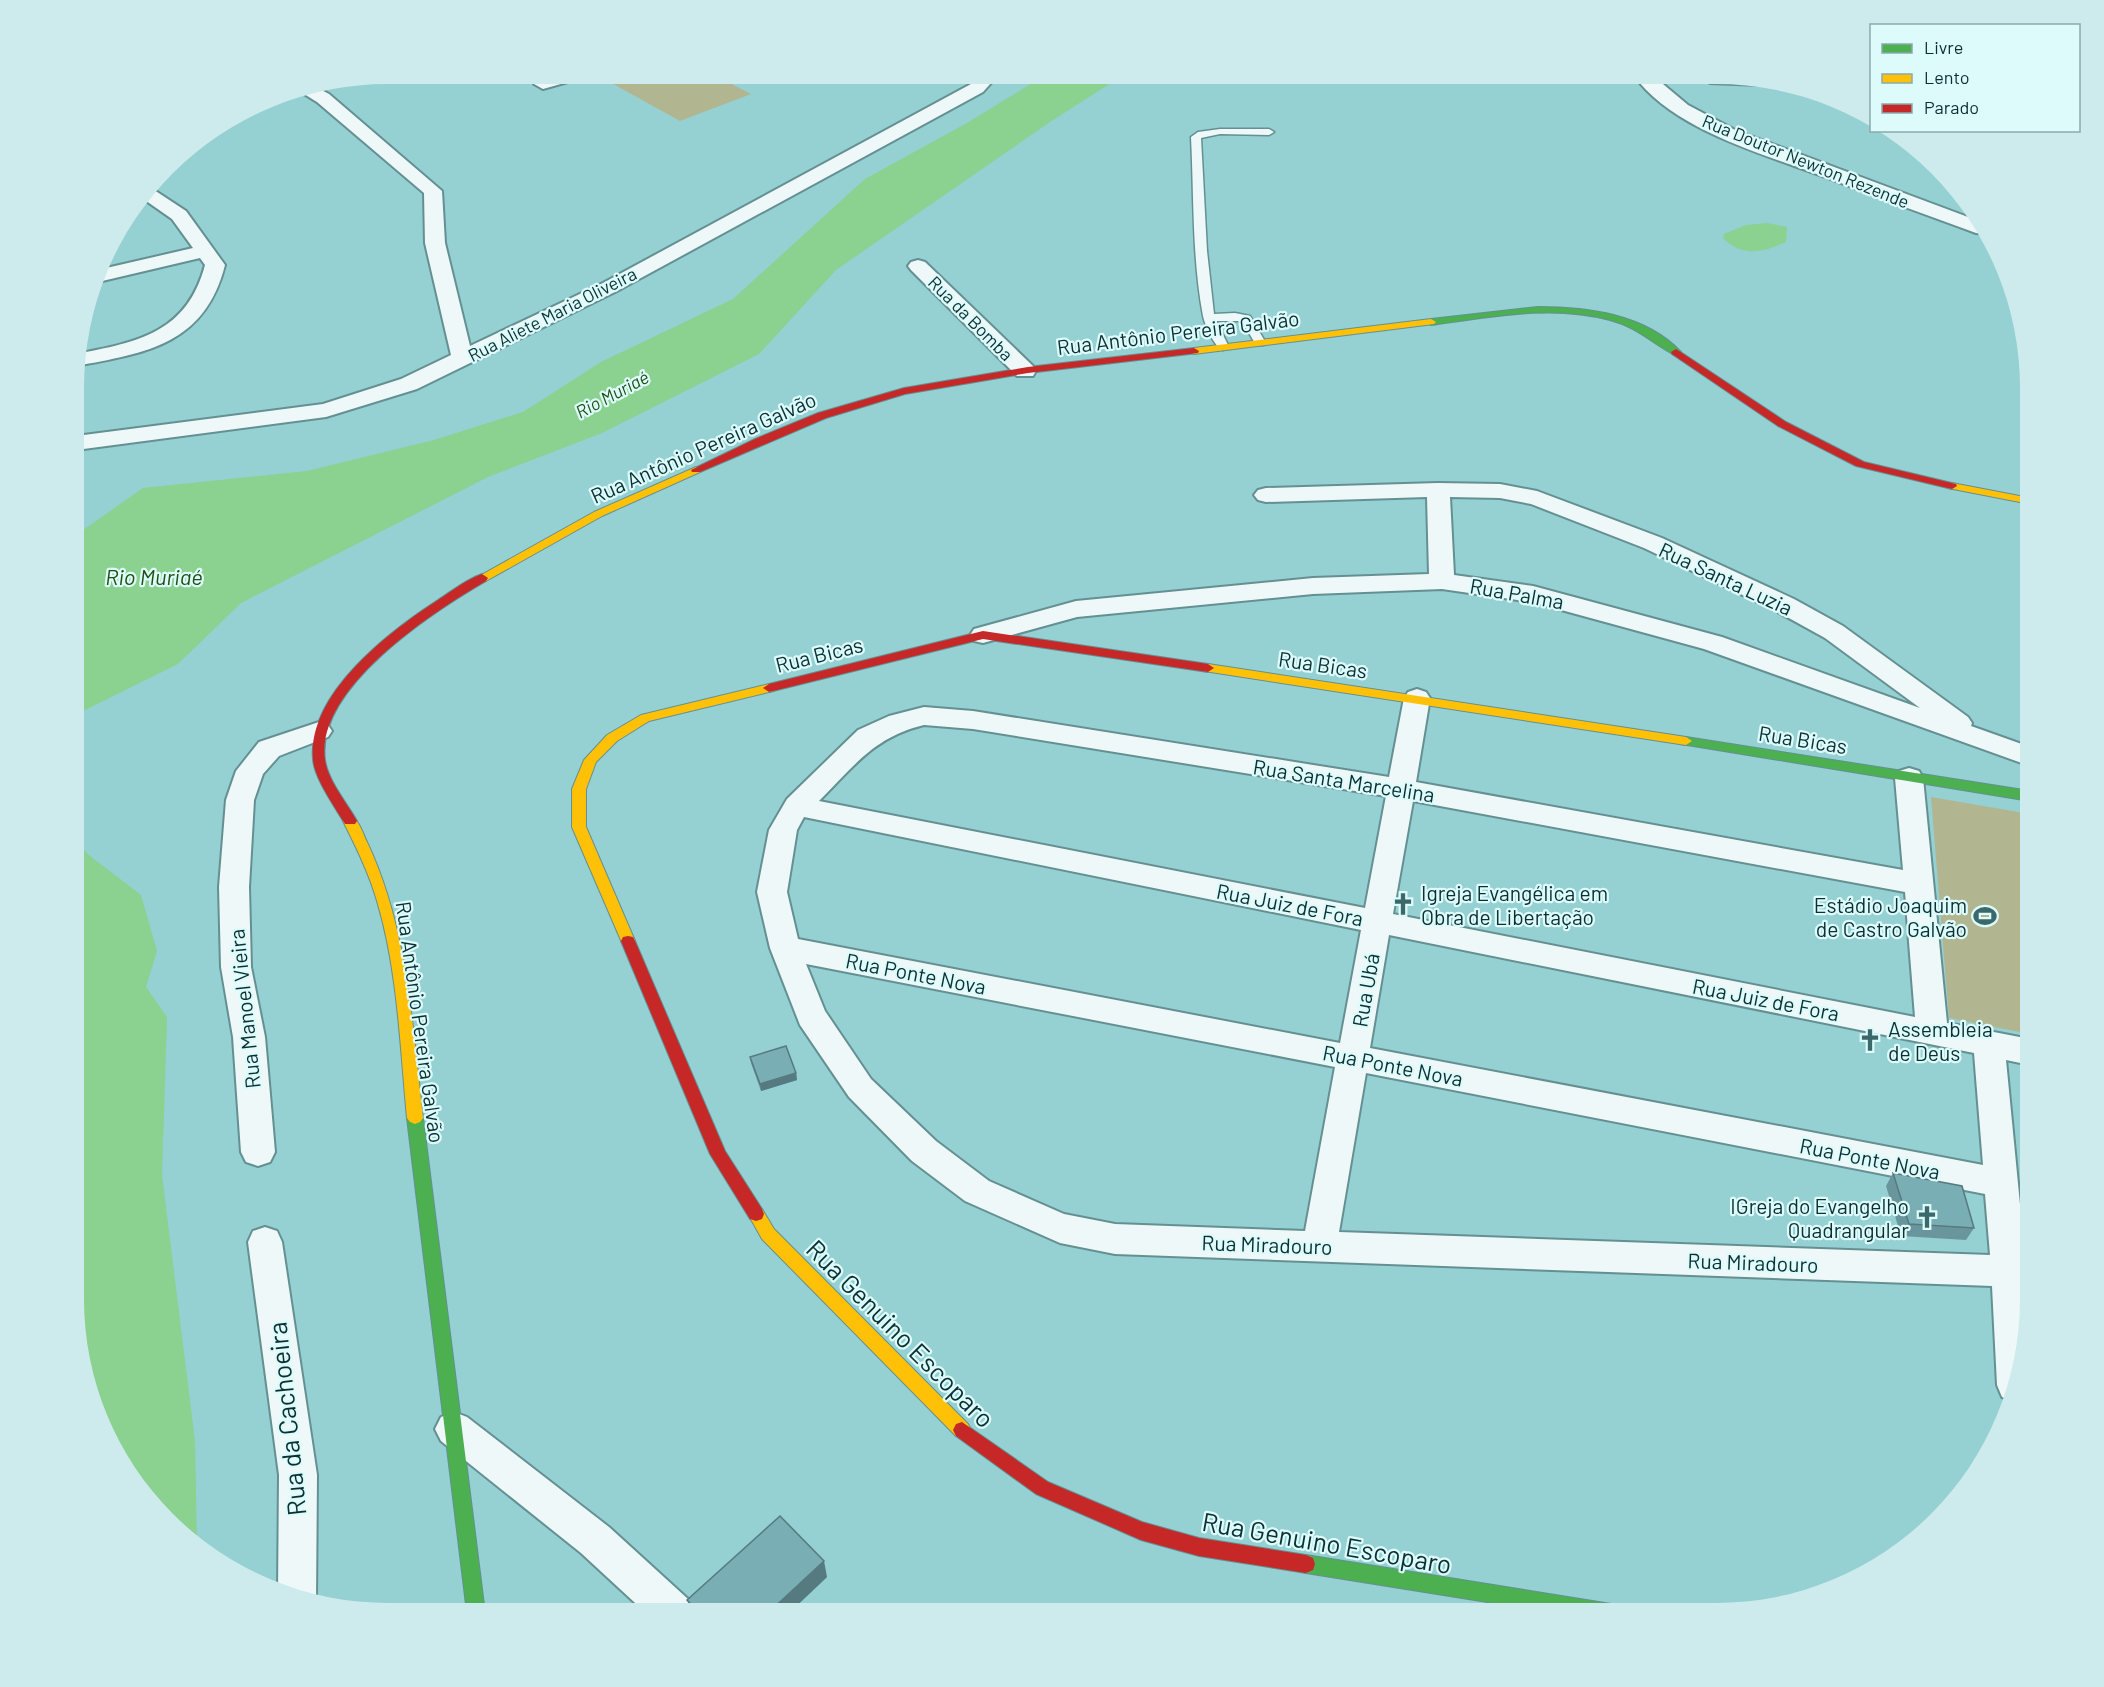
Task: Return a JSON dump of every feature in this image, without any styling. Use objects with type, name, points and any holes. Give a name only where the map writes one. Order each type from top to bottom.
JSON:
[{"type":"street","name":"Rua Aliete Maria Oliveira","points":[[84,442],[266,420],[326,410],[409,384],[610,286],[981,84]]},
{"type":"street","name":"Rua Doutor Newton Rezende","points":[[1652,84],[1676,107],[1714,127],[1783,156],[1973,225]]},
{"type":"street","points":[[314,93],[433,191],[435,243],[463,359]]},
{"type":"street","points":[[86,358],[128,351],[162,337],[186,322],[202,307],[212,285],[215,265],[179,215],[152,196]]},
{"type":"street","points":[[106,275],[205,251]]},
{"type":"street","name":"Rua da Bomba","points":[[918,266],[1025,371]]},
{"type":"street","name":"Rua Antônio Pereira Galvão","points":[[475,1603],[397,970],[386,913],[365,850],[319,760],[319,731],[337,698],[366,664],[404,628],[470,584],[598,514],[800,424],[866,401],[935,386],[1025,371],[1531,310],[1575,309],[1618,318],[1642,329],[1782,424],[1860,464],[1924,481],[2020,499]]},
{"type":"street","points":[[1438,490],[1442,581]]},
{"type":"street","name":"Rua Santa Luzia","points":[[1266,495],[1438,490],[1500,491],[1538,498],[1681,556],[1785,605],[1834,632],[1982,741]]},
{"type":"street","name":"Rua Palma","points":[[983,635],[1076,609],[1312,586],[1442,581],[1533,594],[1713,643],[2020,754]]},
{"type":"street","name":"Rua Bicas","points":[[618,732],[645,718],[685,707],[983,635],[1417,698],[2020,795]]},
{"type":"street","name":"Rua Ubá","points":[[1319,1246],[1417,698]]},
{"type":"street","name":"Rua Santa Marcelina","points":[[797,806],[868,736],[898,722],[924,716],[973,720],[1401,789],[1920,884]]},
{"type":"street","name":"Rua Manoel Vieira","points":[[258,1152],[249,1037],[236,967],[234,887],[240,800],[250,771],[269,749],[319,731]]},
{"type":"street","name":"Rua Genuino Escoparo","points":[[618,732],[590,759],[581,774],[576,809],[579,827],[718,1154],[768,1234],[970,1439],[1042,1488],[1141,1531],[1199,1547],[1549,1603]]},
{"type":"street","points":[[1909,778],[1932,1032]]},
{"type":"street","name":"Rua Juiz de Fora","points":[[797,806],[2020,1050]]},
{"type":"street","name":"Rua Miradouro","points":[[797,806],[783,830],[772,892],[785,948],[811,1016],[860,1088],[924,1151],[977,1191],[1060,1228],[1115,1239],[2019,1272]]},
{"type":"street","name":"Rua Ponte Nova","points":[[785,948],[2001,1183]]},
{"type":"street","points":[[1989,1044],[2001,1183],[2019,1272],[2016,1347]]},
{"type":"street","name":"Rua da Cachoeira","points":[[265,1242],[298,1475],[298,1590]]},
{"type":"street","points":[[454,1430],[564,1514],[648,1586],[664,1603]]},
{"type":"lane","points":[[1223,347],[1209,318],[1202,251],[1196,137],[1201,133],[1213,132],[1269,132]]},
{"type":"lane","points":[[1209,318],[1244,317],[1260,343]]},
{"type":"shaded area","points":[[613,84],[732,84],[751,94],[680,121]]},
{"type":"shaded area","name":"Estádio Joaquim de Castro Galvão","points":[[1931,797],[2020,812],[2020,1032],[1949,1018]]},
{"type":"water","name":"Rio Muriaé","points":[[1031,84],[1109,84],[1050,122],[836,270],[759,354],[602,433],[488,477],[241,603],[178,664],[84,711],[84,529],[143,488],[307,471],[434,440],[523,412],[601,362],[733,299],[865,179],[967,123]]},
{"type":"water","points":[[1767,223],[1787,227],[1786,242],[1761,250],[1745,251],[1723,238],[1724,234],[1746,225]]},
{"type":"water","points":[[84,850],[141,895],[157,951],[146,987],[167,1017],[162,1175],[195,1441],[197,1535],[159,1500],[135,1468],[115,1434],[107,1415],[94,1378],[90,1358],[84,1299]]},
{"type":"building","points":[[786,1046],[796,1073],[760,1084],[750,1057]]},
{"type":"building","points":[[1893,1173],[1962,1186],[1974,1228],[1909,1224]]},
{"type":"building","points":[[780,1516],[824,1561],[779,1603],[690,1603],[687,1600]]},
{"type":"traffic: fast","points":[[1431,322],[1538,310],[1591,312],[1641,329],[1676,352]]},
{"type":"traffic: fast","points":[[1686,741],[2020,794]]},
{"type":"traffic: fast","points":[[415,1118],[475,1603]]},
{"type":"traffic: fast","points":[[1306,1564],[1549,1603]]},
{"type":"traffic: slow","points":[[1194,351],[1431,322]]},
{"type":"traffic: slow","points":[[482,578],[598,514],[696,470]]},
{"type":"traffic: slow","points":[[1952,486],[2020,499]]},
{"type":"traffic: slow","points":[[1208,668],[1686,741]]},
{"type":"traffic: slow","points":[[628,941],[579,827],[579,789],[590,760],[612,738],[645,718],[769,688]]},
{"type":"traffic: slow","points":[[350,821],[377,880],[391,927],[400,981],[415,1118]]},
{"type":"traffic: slow","points":[[756,1214],[768,1234],[962,1430]]},
{"type":"traffic: jam","points":[[696,470],[822,415],[904,391],[986,375],[1194,351]]},
{"type":"traffic: jam","points":[[1676,352],[1782,424],[1860,464],[1952,486]]},
{"type":"traffic: jam","points":[[350,821],[328,782],[319,760],[320,734],[331,707],[351,680],[404,630],[433,608],[482,578]]},
{"type":"traffic: jam","points":[[769,688],[983,635],[1208,668]]},
{"type":"traffic: jam","points":[[628,941],[718,1154],[756,1214]]},
{"type":"traffic: jam","points":[[962,1430],[1042,1488],[1141,1531],[1199,1547],[1306,1564]]},
{"type":"place","name":"Igreja Evangélica em Obra de Libertação","points":[[1403,904]]},
{"type":"place","name":"Estádio Joaquim de Castro Galvão","points":[[1985,916]]},
{"type":"place","name":"Assembleia de Deus","points":[[1870,1040]]},
{"type":"place","name":"IGreja do Evangelho Quadrangular","points":[[1927,1217]]}]
